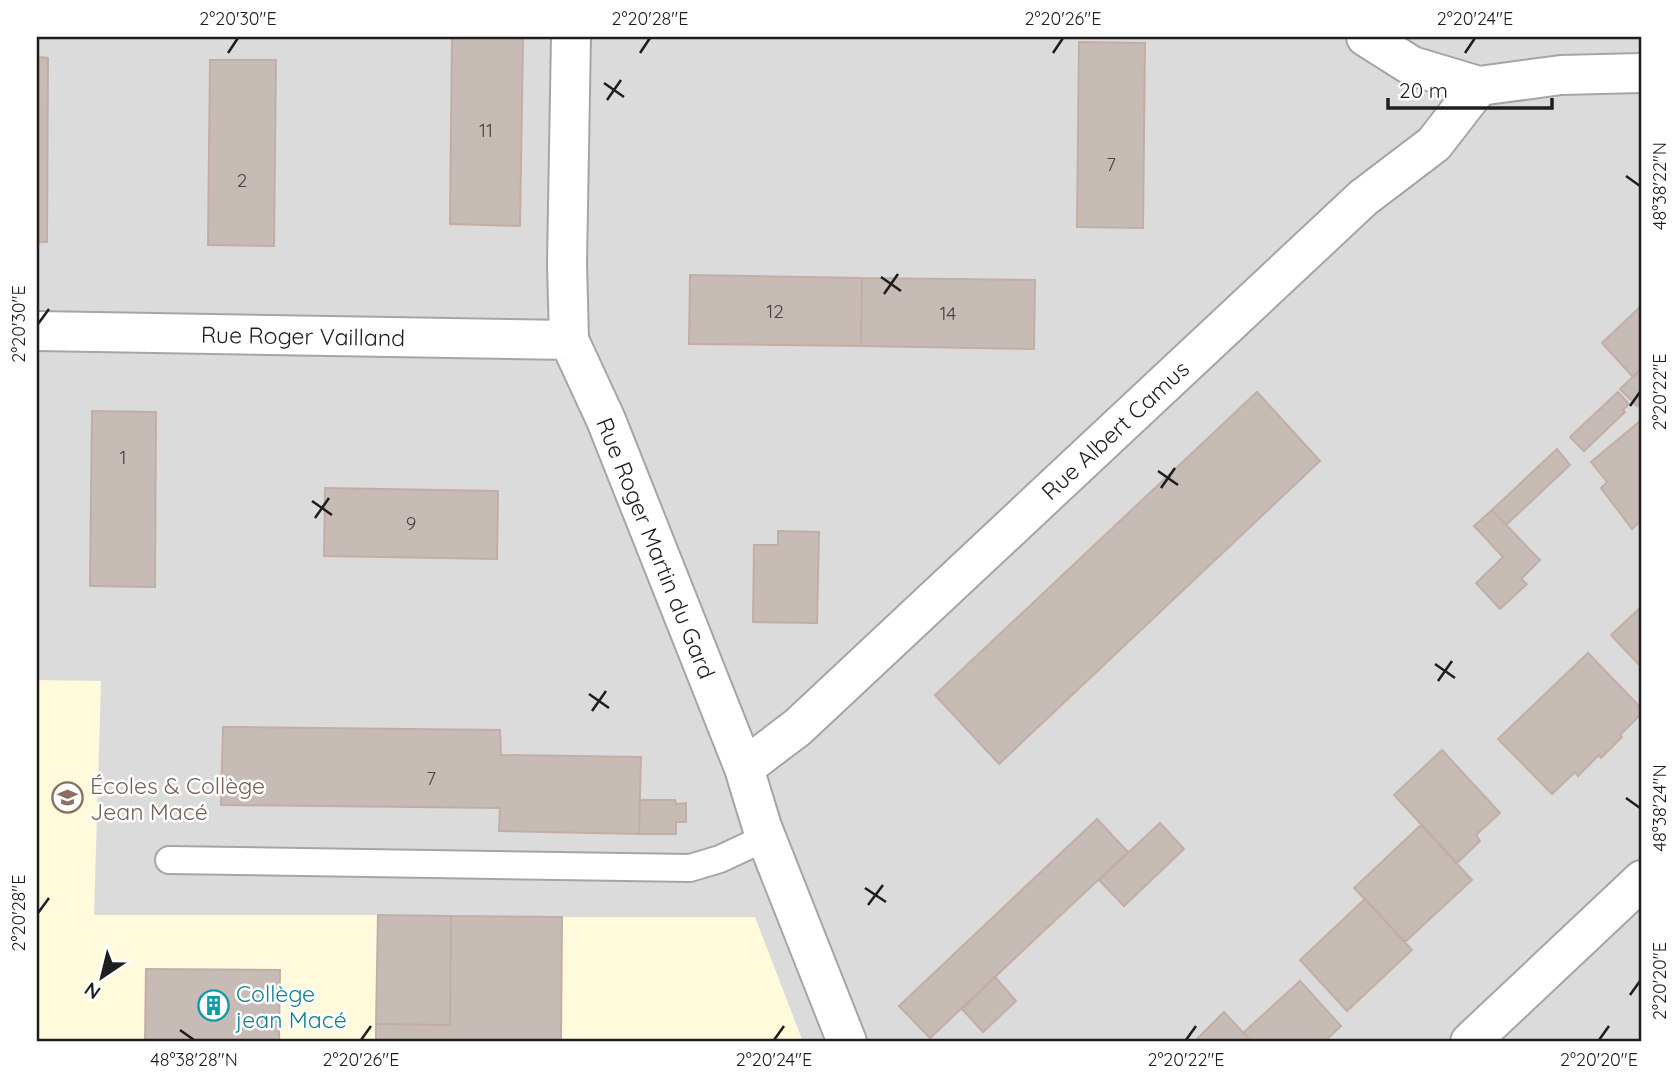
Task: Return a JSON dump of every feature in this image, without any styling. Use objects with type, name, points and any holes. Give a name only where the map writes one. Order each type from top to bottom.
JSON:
[{"type":"street","name":"Rue Roger Martin du Gard","points":[[571,37],[567,264],[569,340],[606,420],[744,768],[767,837],[847,1042]]},
{"type":"street","points":[[1366,37],[1412,66],[1479,86],[1560,75],[1642,73]]},
{"type":"street","name":"Rue Albert Camus","points":[[744,768],[799,727],[1363,198],[1434,144],[1479,86]]},
{"type":"street","name":"Rue Roger Vailland","points":[[37,331],[569,340]]},
{"type":"street","points":[[1471,1042],[1642,880]]},
{"type":"lane","points":[[169,860],[690,868],[720,859],[767,837]]},
{"type":"shaded area","points":[[37,37],[1642,37],[1642,1042],[37,1042]]},
{"type":"shaded area","name":"Écoles & Collège Jean Macé","points":[[37,680],[101,681],[94,915],[755,917],[803,1042],[37,1042]]},
{"type":"building","points":[[452,37],[523,37],[520,226],[450,224]]},
{"type":"building","points":[[1079,42],[1145,43],[1143,228],[1077,227]]},
{"type":"building","points":[[37,57],[48,58],[47,242],[37,242]]},
{"type":"building","points":[[210,60],[276,60],[274,246],[208,245]]},
{"type":"building","points":[[690,275],[862,278],[861,346],[689,344]]},
{"type":"building","points":[[862,278],[1035,280],[1034,349],[861,346]]},
{"type":"building","points":[[1642,305],[1642,368],[1633,377],[1602,343]]},
{"type":"building","points":[[1642,368],[1642,401],[1637,406],[1620,389]]},
{"type":"building","points":[[1257,392],[1320,461],[999,764],[935,695]]},
{"type":"building","points":[[1618,392],[1629,404],[1623,410],[1625,412],[1584,451],[1570,437]]},
{"type":"building","points":[[92,411],[156,412],[155,587],[90,586]]},
{"type":"building","points":[[1640,421],[1642,520],[1632,529],[1601,488],[1607,482],[1591,462]]},
{"type":"building","points":[[1557,449],[1570,465],[1506,525],[1492,510]]},
{"type":"building","points":[[325,488],[498,491],[497,559],[324,556]]},
{"type":"building","points":[[1492,510],[1540,560],[1521,579],[1527,584],[1500,609],[1476,583],[1503,557],[1474,526]]},
{"type":"building","points":[[778,531],[819,532],[817,623],[753,622],[754,545],[778,545]]},
{"type":"building","points":[[1642,606],[1642,668],[1611,635]]},
{"type":"building","points":[[1588,653],[1642,709],[1642,713],[1601,758],[1599,755],[1578,776],[1575,772],[1552,794],[1498,739]]},
{"type":"building","points":[[223,727],[500,730],[501,755],[641,757],[639,834],[499,831],[500,808],[221,805]]},
{"type":"building","points":[[1442,750],[1500,813],[1476,835],[1480,841],[1457,863],[1394,795]]},
{"type":"building","points":[[639,800],[675,800],[676,804],[686,803],[686,822],[676,822],[676,834],[639,834]]},
{"type":"building","points":[[1097,819],[1128,852],[930,1038],[899,1006]]},
{"type":"building","points":[[1160,823],[1184,849],[1124,906],[1099,880]]},
{"type":"building","points":[[1421,825],[1472,880],[1405,942],[1354,888]]},
{"type":"building","points":[[1365,899],[1412,950],[1347,1011],[1300,960]]},
{"type":"building","points":[[378,915],[451,916],[450,1025],[376,1024]]},
{"type":"building","points":[[451,916],[562,917],[561,1042],[376,1042],[376,1024],[450,1025]]},
{"type":"building","name":"Collège jean Macé","points":[[146,969],[280,970],[279,1042],[145,1042]]},
{"type":"building","points":[[995,977],[1016,1001],[983,1032],[962,1009]]},
{"type":"building","points":[[1300,981],[1341,1026],[1324,1042],[1252,1042],[1243,1033]]},
{"type":"building","points":[[1224,1012],[1252,1042],[1194,1042]]},
{"type":"place","name":"Écoles & Collège Jean Macé","points":[[67,798]]},
{"type":"place","name":"Collège jean Macé","points":[[213,1006]]}]
